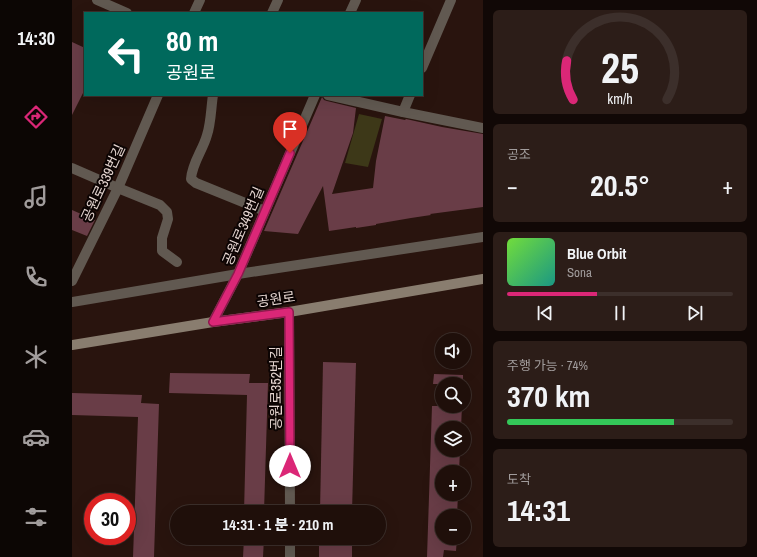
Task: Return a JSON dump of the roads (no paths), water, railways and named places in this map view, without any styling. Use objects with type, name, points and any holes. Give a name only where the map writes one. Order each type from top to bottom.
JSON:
[{"type":"main road","name":"공원로","points":[[72,345],[213,322],[289,312],[483,278]]},
{"type":"street","points":[[194,12],[200,0]]},
{"type":"street","points":[[272,12],[278,0]]},
{"type":"street","points":[[350,12],[356,0]]},
{"type":"street","points":[[423,66],[451,0]]},
{"type":"street","points":[[100,1],[125,12]]},
{"type":"street","name":"공원로339번길","points":[[72,281],[118,188],[158,96]]},
{"type":"street","points":[[213,96],[208,133],[194,166],[191,179],[196,183],[265,211]]},
{"type":"street","name":"공원로349번길","points":[[213,322],[238,274],[315,96]]},
{"type":"street","points":[[332,96],[483,128]]},
{"type":"street","points":[[403,112],[410,96]]},
{"type":"street","points":[[72,168],[160,205],[167,212],[168,218],[162,238],[162,251],[177,262]]},
{"type":"street","points":[[72,302],[238,274],[483,237]]},
{"type":"street","name":"공원로352번길","points":[[289,312],[290,505]]},
{"type":"street","points":[[290,545],[290,557]]}]
